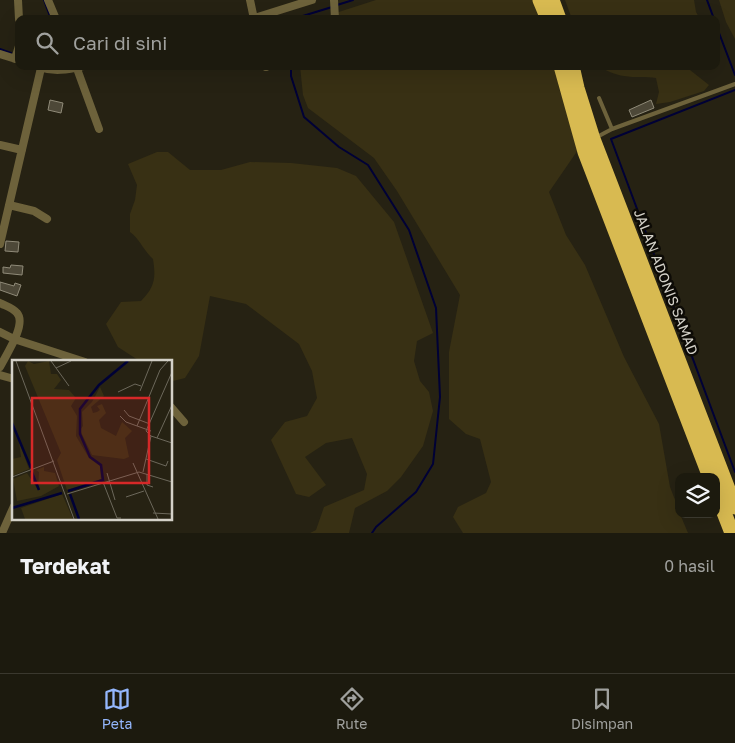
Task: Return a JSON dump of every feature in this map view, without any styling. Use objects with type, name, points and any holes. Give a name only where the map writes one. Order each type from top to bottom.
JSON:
[{"type":"highway","points":[[540,0],[546,15]]},
{"type":"highway","points":[[552,0],[558,15]]},
{"type":"highway","name":"JALAN ADONIS SAMAD","points":[[568,71],[735,507]]},
{"type":"highway","name":"JALAN ADONIS SAMAD","points":[[568,71],[585,152],[708,473]]},
{"type":"highway","points":[[720,502],[732,533]]},
{"type":"street","points":[[18,0],[19,15]]},
{"type":"street","points":[[48,0],[54,15]]},
{"type":"street","points":[[250,0],[252,15]]},
{"type":"street","points":[[260,15],[289,3],[312,0]]},
{"type":"street","points":[[0,54],[15,59]]},
{"type":"street","points":[[0,244],[38,70]]},
{"type":"street","points":[[80,70],[99,129]]},
{"type":"street","points":[[0,145],[22,150]]},
{"type":"street","points":[[9,205],[34,211],[47,219]]},
{"type":"street","points":[[0,303],[14,310],[19,315],[20,323],[0,367]]},
{"type":"street","points":[[0,332],[14,339],[77,360]]},
{"type":"street","points":[[172,408],[184,422]]},
{"type":"street","points":[[2,533],[12,510]]},
{"type":"lane","points":[[594,139],[612,129],[734,84]]},
{"type":"lane","points":[[599,98],[612,129]]},
{"type":"shaded area","points":[[376,0],[534,0],[540,15],[329,15]]},
{"type":"shaded area","points":[[565,0],[694,0],[698,15],[571,15]]},
{"type":"shaded area","points":[[719,0],[735,0],[735,39],[726,22]]},
{"type":"shaded area","points":[[300,70],[556,70],[559,88],[580,147],[549,192],[566,235],[585,265],[624,357],[659,424],[670,487],[675,500],[675,518],[682,518],[688,533],[463,533],[453,517],[458,507],[486,493],[491,482],[480,439],[466,434],[449,419],[449,352],[460,295],[397,191],[374,158],[308,108],[303,95]]},
{"type":"shaded area","points":[[606,70],[690,70],[709,85],[704,91],[670,102],[656,104],[659,92],[656,78],[632,77]]},
{"type":"shaded area","points":[[157,152],[168,152],[190,170],[221,170],[250,162],[291,163],[337,168],[356,176],[394,222],[433,333],[417,341],[414,361],[420,381],[429,392],[433,411],[423,446],[401,477],[387,491],[355,508],[349,533],[310,533],[316,530],[324,507],[364,490],[367,474],[352,438],[326,443],[305,457],[326,485],[309,497],[296,494],[271,440],[285,422],[307,416],[317,398],[312,371],[299,344],[246,304],[210,296],[199,356],[185,378],[172,380],[172,360],[138,360],[118,347],[106,324],[121,302],[141,301],[152,287],[154,272],[153,259],[130,232],[130,214],[135,200],[137,185],[128,164]]},
{"type":"building","points":[[50,100],[63,103],[61,113],[48,110]]},
{"type":"building","points":[[651,100],[654,108],[632,117],[629,110]]},
{"type":"building","points":[[6,241],[19,242],[18,252],[5,251]]},
{"type":"building","points":[[11,265],[23,266],[22,275],[3,273],[3,267],[10,268]]},
{"type":"building","points":[[0,282],[14,286],[15,283],[21,285],[17,296],[0,290]]},
{"type":"waterway","points":[[44,0],[50,15]]},
{"type":"waterway","points":[[337,5],[353,0]]},
{"type":"waterway","points":[[707,0],[713,15]]},
{"type":"waterway","points":[[306,15],[332,7]]},
{"type":"waterway","points":[[720,36],[735,75]]},
{"type":"waterway","points":[[0,49],[11,53]]},
{"type":"waterway","points":[[291,70],[291,76],[304,117],[339,147],[368,165],[409,230],[436,308],[440,397],[433,464],[416,492],[376,527],[372,533]]},
{"type":"waterway","points":[[735,90],[611,139],[735,472]]}]
